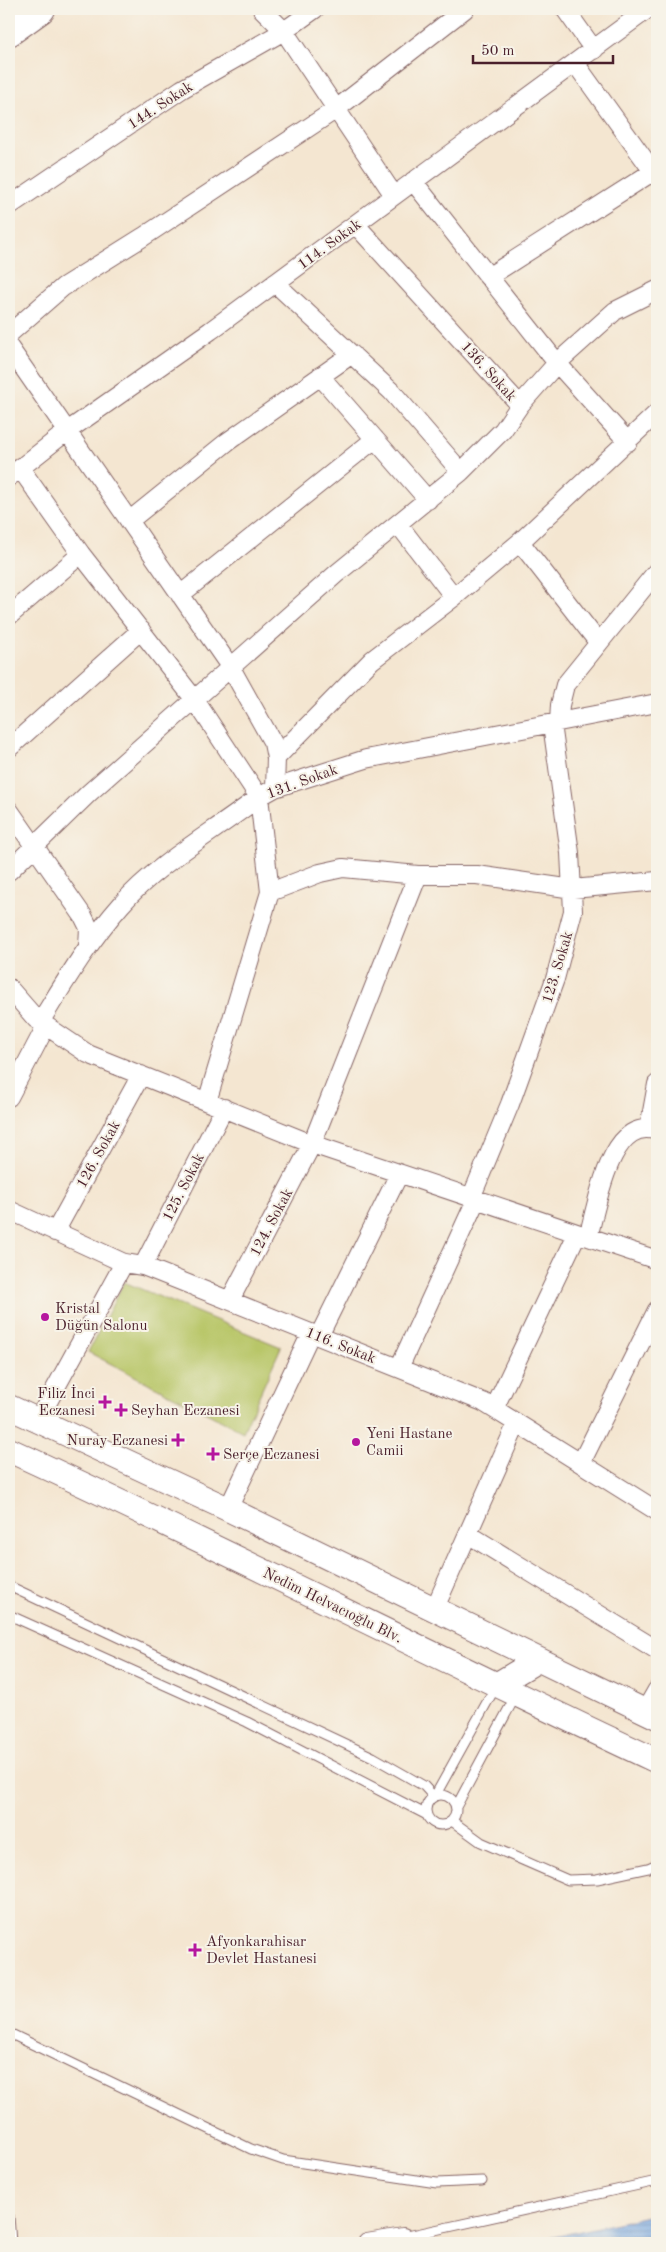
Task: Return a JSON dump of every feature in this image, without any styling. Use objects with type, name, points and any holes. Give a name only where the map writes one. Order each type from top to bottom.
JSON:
[{"type":"highway","points":[[9,32],[41,9]]},
{"type":"main road","points":[[9,1407],[228,1509],[651,1714]]},
{"type":"main road","name":"Nedim Helvacıoğlu Blv.","points":[[9,1450],[136,1508],[657,1762]]},
{"type":"main road","points":[[506,1690],[538,1660]]},
{"type":"street","points":[[262,9],[284,32],[393,194]]},
{"type":"street","name":"144. Sokak","points":[[9,206],[182,90],[284,32],[315,9]]},
{"type":"street","points":[[9,334],[63,287],[143,237],[335,110],[465,9]]},
{"type":"street","points":[[565,9],[594,50]]},
{"type":"street","name":"114. Sokak","points":[[14,473],[66,432],[356,225],[393,194],[648,9]]},
{"type":"street","points":[[488,278],[656,172],[575,63]]},
{"type":"street","points":[[413,181],[557,364],[628,442]]},
{"type":"street","name":"136. Sokak","points":[[356,225],[520,405],[557,364],[615,311],[657,290]]},
{"type":"street","points":[[274,283],[352,354],[406,407],[462,472]]},
{"type":"street","points":[[9,347],[231,668],[273,744],[276,758],[275,788]]},
{"type":"street","points":[[129,521],[227,442],[352,354]]},
{"type":"street","points":[[320,376],[428,500]]},
{"type":"street","points":[[9,871],[89,793],[336,574],[462,472],[503,430],[520,405]]},
{"type":"street","points":[[276,758],[343,686],[372,660],[454,597],[520,542],[657,413]]},
{"type":"street","points":[[180,594],[375,439]]},
{"type":"street","points":[[14,473],[82,554],[195,700],[259,797],[270,892],[207,1102]]},
{"type":"street","points":[[398,524],[454,597]]},
{"type":"street","points":[[520,542],[598,642]]},
{"type":"street","points":[[9,616],[25,600],[82,554]]},
{"type":"street","name":"123. Sokak","points":[[399,1368],[473,1199],[510,1104],[555,979],[573,912],[570,853],[555,723],[565,685],[657,571]]},
{"type":"street","points":[[9,748],[141,630]]},
{"type":"street","name":"131. Sokak","points":[[9,1097],[43,1024],[88,946],[121,904],[165,864],[259,797],[275,788],[366,759],[657,702]]},
{"type":"street","points":[[9,810],[14,831],[34,847],[83,916],[89,928],[88,946]]},
{"type":"street","points":[[270,892],[320,873],[343,868],[418,875],[477,875],[573,889],[657,881]]},
{"type":"street","name":"124. Sokak","points":[[230,1300],[312,1144],[418,875]]},
{"type":"street","points":[[9,988],[43,1024],[88,1054],[312,1144],[657,1260]]},
{"type":"street","name":"126. Sokak","points":[[55,1232],[141,1075]]},
{"type":"street","points":[[494,1409],[583,1236],[609,1165],[620,1143],[631,1132],[653,1130],[657,1084]]},
{"type":"street","name":"125. Sokak","points":[[143,1266],[224,1108]]},
{"type":"street","points":[[228,1509],[315,1334],[399,1174]]},
{"type":"street","name":"116. Sokak","points":[[9,1210],[124,1263],[143,1266],[483,1402],[657,1511]]},
{"type":"street","points":[[38,1420],[124,1263]]},
{"type":"street","points":[[581,1464],[657,1310]]},
{"type":"street","points":[[434,1610],[516,1423]]},
{"type":"street","points":[[468,1534],[616,1627],[657,1650]]},
{"type":"street","points":[[651,1714],[657,1690]]},
{"type":"street","points":[[367,2243],[404,2237]]},
{"type":"lane","points":[[9,1586],[373,1757],[424,1786],[435,1796],[446,1796],[456,1807]]},
{"type":"lane","points":[[9,1616],[247,1722],[427,1814]]},
{"type":"lane","points":[[452,1821],[438,1825],[429,1819],[427,1814],[428,1804],[506,1690]]},
{"type":"lane","points":[[452,1821],[456,1807],[506,1690]]},
{"type":"lane","points":[[452,1821],[481,1842],[568,1880],[597,1878],[648,1868],[657,1864]]},
{"type":"lane","points":[[9,2033],[251,2149],[283,2160],[437,2183],[482,2181]]},
{"type":"lane","points":[[404,2237],[657,2181]]},
{"type":"lane","points":[[9,2216],[11,2243]]},
{"type":"green space","points":[[124,1282],[281,1347],[243,1432],[88,1352]]},
{"type":"water","points":[[657,2214],[657,2243],[527,2243]]},
{"type":"place","name":"Kristal Düğün Salonu","points":[[45,1317]]},
{"type":"place","name":"Filiz İnci Eczanesi","points":[[105,1402]]},
{"type":"place","name":"Seyhan Eczanesi","points":[[121,1410]]},
{"type":"place","name":"Nuray Eczanesi","points":[[178,1440]]},
{"type":"place","name":"Yeni Hastane Camii","points":[[356,1442]]},
{"type":"place","name":"Serçe Eczanesi","points":[[213,1454]]},
{"type":"place","name":"Afyonkarahisar Devlet Hastanesi","points":[[195,1950]]}]
